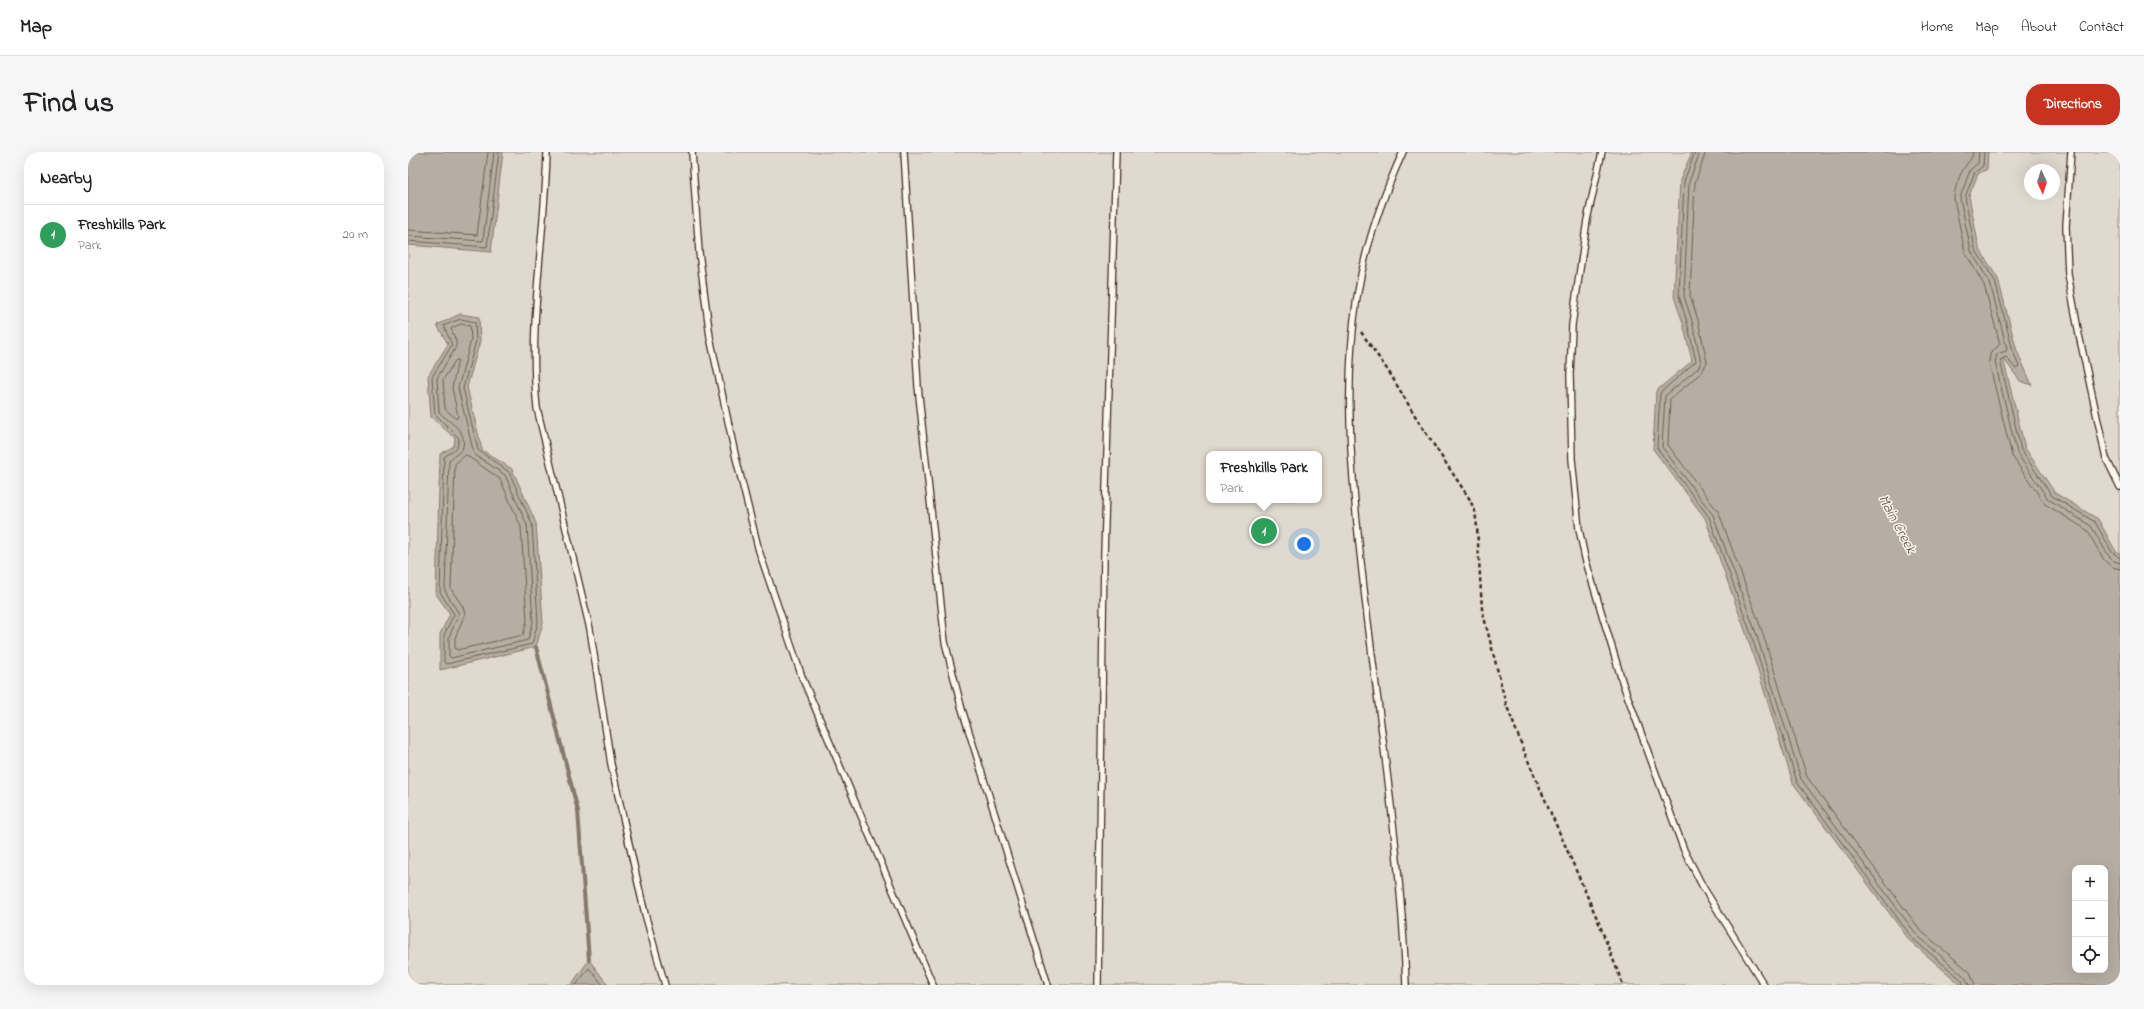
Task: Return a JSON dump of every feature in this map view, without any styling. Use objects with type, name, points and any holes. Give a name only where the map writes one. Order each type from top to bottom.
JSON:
[{"type":"lane","points":[[547,152],[546,188],[534,339],[533,370],[537,408],[590,629],[611,764],[624,826],[644,914],[665,985]]},
{"type":"lane","points":[[692,152],[699,252],[710,337],[733,447],[759,551],[802,677],[933,985]]},
{"type":"lane","points":[[904,152],[919,400],[945,642],[959,699],[1048,985]]},
{"type":"lane","points":[[1098,985],[1104,555],[1116,152]]},
{"type":"lane","points":[[1403,152],[1375,223],[1364,262],[1350,358],[1350,392],[1352,473],[1357,527],[1398,879],[1406,985]]},
{"type":"lane","points":[[1602,152],[1586,228],[1572,325],[1570,375],[1572,460],[1579,529],[1587,566],[1623,684],[1684,850],[1703,886],[1764,985]]},
{"type":"lane","points":[[2072,152],[2066,226],[2068,274],[2079,335],[2106,458],[2120,487]]},
{"type":"path","points":[[1354,326],[1361,331],[1390,372],[1420,424],[1469,498],[1475,511],[1482,609],[1506,704],[1623,985]]},
{"type":"shaded area","points":[[408,152],[2120,152],[2120,985],[408,985]]},
{"type":"water","points":[[408,152],[503,152],[491,252],[408,245]]},
{"type":"water","name":"Main Creek","points":[[1692,152],[1988,152],[1987,169],[1978,174],[1969,196],[1979,248],[1998,279],[2017,351],[2032,385],[2020,381],[2003,358],[2025,448],[2055,493],[2098,519],[2115,550],[2120,555],[2120,985],[1961,985],[1910,941],[1793,783],[1747,636],[1705,518],[1653,449],[1656,391],[1692,361],[1683,323],[1674,297],[1680,180]]},
{"type":"water","points":[[460,314],[479,317],[480,341],[467,387],[482,450],[512,469],[536,523],[543,623],[536,647],[440,670],[440,634],[450,614],[436,594],[440,454],[454,446],[455,438],[431,417],[428,376],[448,344],[437,325]]},
{"type":"water","points":[[589,960],[608,985],[571,985]]},
{"type":"waterway","points":[[536,647],[578,811],[589,960]]},
{"type":"place","name":"Freshkills Park","points":[[1264,531]]}]
